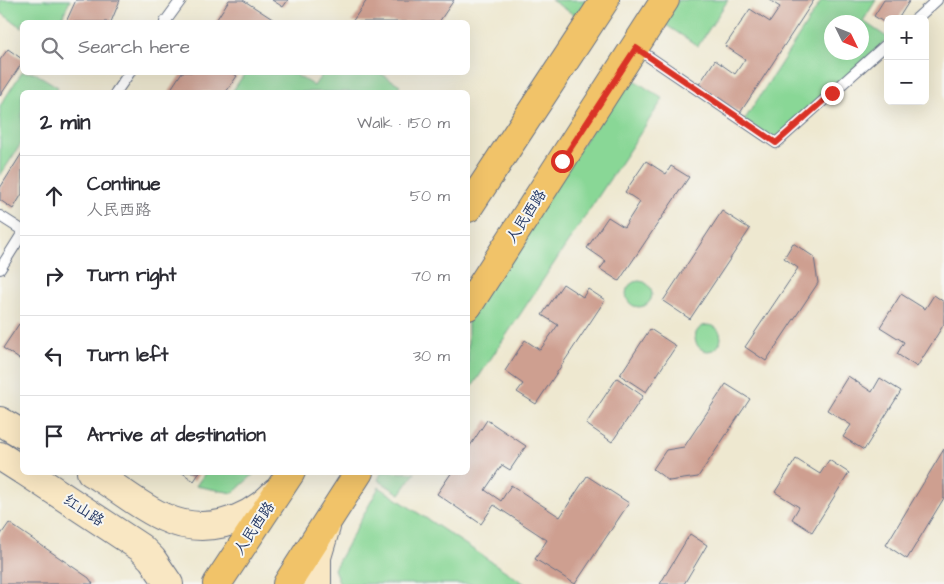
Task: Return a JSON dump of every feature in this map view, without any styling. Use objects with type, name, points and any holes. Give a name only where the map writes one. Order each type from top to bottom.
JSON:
[{"type":"main road","points":[[470,205],[606,0]]},
{"type":"main road","name":"人民西路","points":[[470,303],[636,48],[665,0]]},
{"type":"main road","points":[[0,421],[20,433]]},
{"type":"main road","points":[[0,456],[20,469]]},
{"type":"main road","name":"红山路","points":[[31,475],[141,548],[152,559],[169,584]]},
{"type":"main road","points":[[97,475],[162,517],[193,526],[228,523],[255,510],[285,480]]},
{"type":"main road","points":[[287,584],[357,475]]},
{"type":"main road","name":"人民西路","points":[[217,584],[285,480]]},
{"type":"main road","points":[[316,584],[317,557],[329,519]]},
{"type":"lane","points":[[166,20],[181,0]]},
{"type":"lane","points":[[920,15],[936,0]]},
{"type":"lane","points":[[636,48],[776,143],[884,48]]},
{"type":"lane","points":[[117,90],[128,75]]},
{"type":"lane","points":[[0,216],[20,231]]},
{"type":"lane","points":[[0,269],[20,235]]},
{"type":"green space","points":[[0,0],[70,0],[61,20],[20,20],[20,27],[0,12]]},
{"type":"green space","points":[[551,0],[586,0],[576,16]]},
{"type":"green space","points":[[678,0],[728,0],[698,46],[663,23]]},
{"type":"green space","points":[[822,0],[876,0],[867,15],[824,15],[824,60],[865,60],[776,143],[743,122]]},
{"type":"green space","points":[[869,25],[884,35],[884,42],[869,56]]},
{"type":"green space","points":[[20,75],[38,75],[58,87],[56,90],[20,90],[20,145],[0,176],[0,106]]},
{"type":"green space","points":[[244,75],[296,75],[314,86],[322,75],[383,75],[400,85],[396,90],[233,90]]},
{"type":"green space","points":[[628,76],[663,99],[470,390],[470,311]]},
{"type":"green space","points":[[639,281],[648,285],[652,294],[648,303],[639,307],[630,303],[626,294],[630,285]]},
{"type":"green space","points":[[708,325],[717,329],[721,338],[717,347],[708,351],[699,347],[695,338],[699,329]]},
{"type":"green space","points":[[204,475],[253,475],[233,493],[196,486]]},
{"type":"green space","points":[[380,475],[414,475],[400,494],[378,480]]},
{"type":"green space","points":[[379,487],[525,584],[340,584],[334,569]]},
{"type":"building","points":[[76,0],[120,0],[112,20],[67,20]]},
{"type":"building","points":[[229,0],[243,0],[274,20],[216,20]]},
{"type":"building","points":[[272,0],[288,0],[283,7]]},
{"type":"building","points":[[367,0],[454,0],[440,20],[353,20]]},
{"type":"building","points":[[769,0],[814,0],[740,113],[698,86],[715,60],[735,74],[745,59],[725,46],[750,9],[770,22],[780,7]]},
{"type":"building","points":[[884,0],[910,0],[901,15],[884,15],[884,22],[874,16]]},
{"type":"building","points":[[8,49],[20,58],[20,66],[0,96],[0,60]]},
{"type":"building","points":[[180,75],[237,76],[227,90],[170,90]]},
{"type":"building","points":[[20,156],[20,197],[13,209],[0,200],[0,188]]},
{"type":"building","points":[[646,161],[666,174],[671,166],[689,177],[619,281],[600,269],[606,261],[587,248],[608,217],[624,227],[640,202],[625,192]]},
{"type":"building","points":[[722,211],[750,229],[690,319],[663,301]]},
{"type":"building","points":[[793,243],[814,257],[818,283],[766,361],[745,347],[798,268],[784,258]]},
{"type":"building","points":[[563,284],[583,297],[588,289],[605,300],[536,404],[517,392],[523,384],[505,371],[525,340],[540,350],[558,325],[542,315]]},
{"type":"building","points":[[901,294],[925,309],[934,295],[944,302],[944,324],[917,367],[897,354],[904,342],[880,327]]},
{"type":"building","points":[[19,324],[20,325],[20,360],[3,348]]},
{"type":"building","points":[[650,329],[676,346],[646,392],[620,375]]},
{"type":"building","points":[[848,376],[872,392],[880,378],[901,391],[864,450],[843,437],[851,425],[827,410]]},
{"type":"building","points":[[617,378],[643,396],[612,442],[586,424]]},
{"type":"building","points":[[726,384],[750,399],[698,477],[669,481],[653,469],[666,450],[684,447]]},
{"type":"building","points":[[487,420],[526,446],[510,470],[502,465],[485,490],[501,501],[511,485],[560,517],[587,476],[629,503],[575,584],[535,559],[547,540],[494,505],[481,524],[437,494],[450,475],[470,475],[470,446]]},
{"type":"building","points":[[944,449],[944,498],[907,559],[886,545]]},
{"type":"building","points":[[796,459],[820,474],[829,460],[849,473],[812,532],[792,519],[799,507],[775,492]]},
{"type":"building","points":[[185,475],[198,475],[194,481]]},
{"type":"building","points":[[9,523],[89,578],[93,584],[0,584],[0,536]]},
{"type":"building","points":[[690,534],[707,545],[684,584],[660,584]]},
{"type":"route","points":[[562,161],[636,48],[776,143],[832,93]]}]
